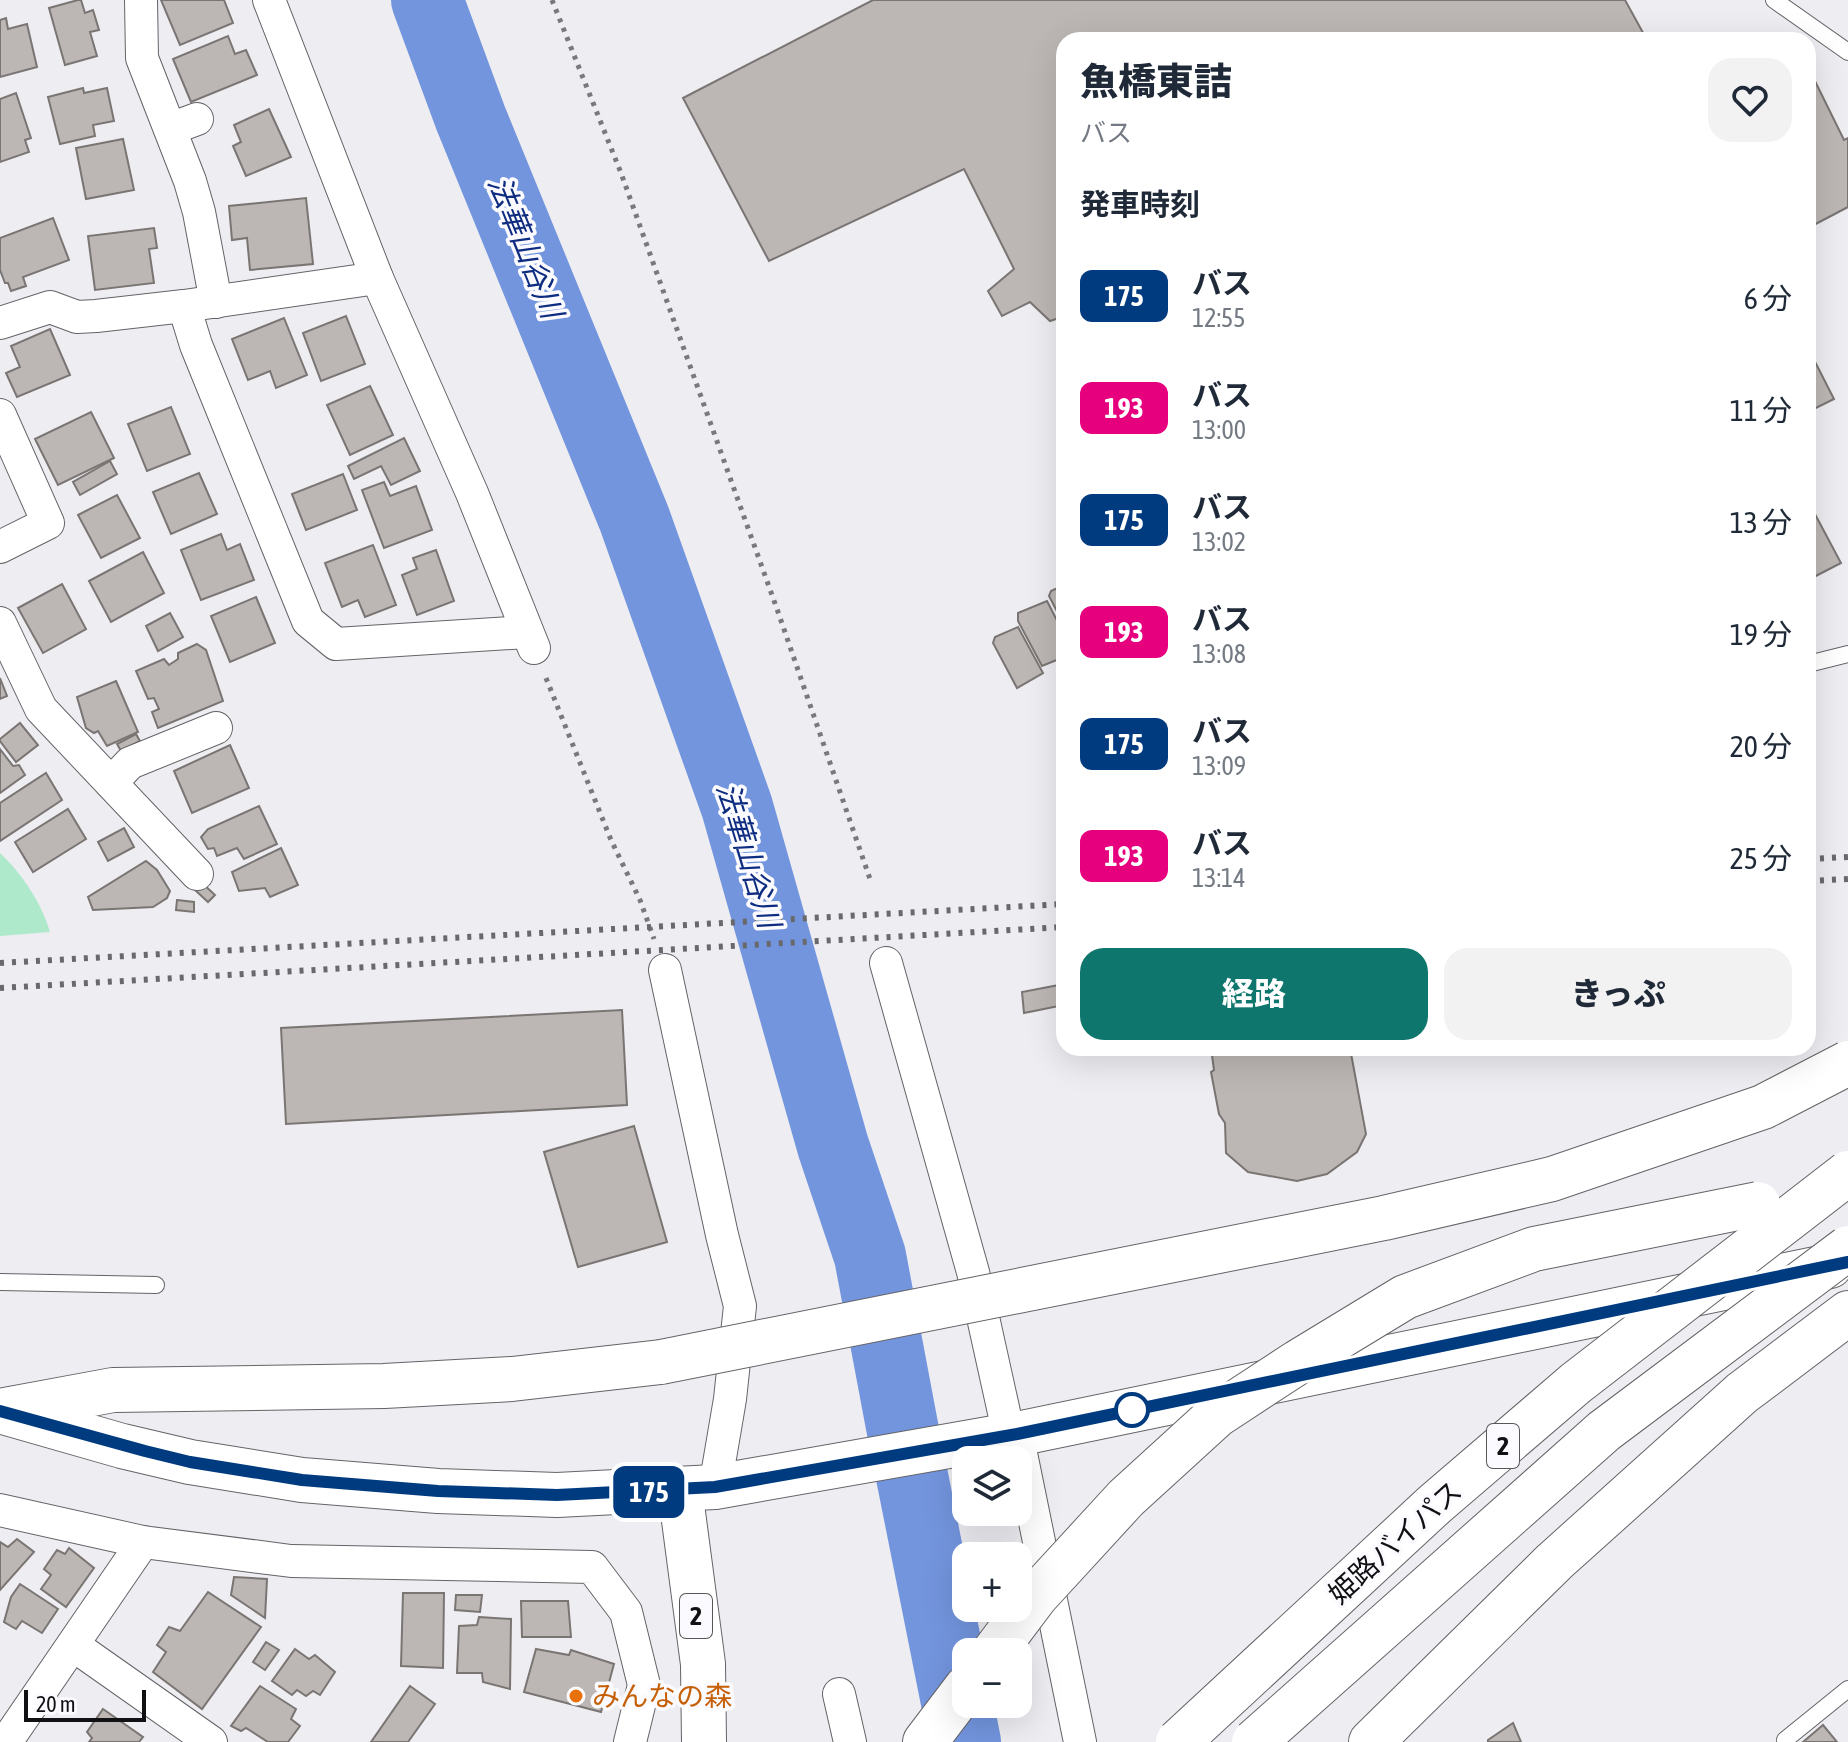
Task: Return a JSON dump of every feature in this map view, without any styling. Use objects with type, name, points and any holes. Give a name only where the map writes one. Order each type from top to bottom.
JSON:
[{"type":"highway","points":[[0,1411],[113,1390],[384,1386],[512,1379],[661,1362],[1384,1218],[1552,1179],[1763,1107],[1848,1063]]},
{"type":"highway","name":"姫路バイパス","points":[[1178,1742],[1435,1504],[1552,1403],[1848,1173]]},
{"type":"highway","points":[[1004,1638],[1036,1596],[1126,1498],[1217,1415],[1405,1297],[1534,1249],[1758,1204],[1848,1191]]},
{"type":"highway","name":"姫路バイパス","points":[[1254,1742],[1604,1431],[1848,1248]]},
{"type":"highway","points":[[0,1411],[190,1462],[302,1480],[438,1491],[557,1495],[717,1486],[1013,1434],[1848,1262]]},
{"type":"highway","points":[[1371,1742],[1565,1551],[1742,1393],[1848,1313]]},
{"type":"highway","name":"2","points":[[704,1742],[703,1664],[717,1486]]},
{"type":"highway","points":[[925,1742],[952,1706]]},
{"type":"street","points":[[141,0],[142,58],[184,124],[190,181],[216,302]]},
{"type":"street","points":[[184,306],[196,345],[308,621],[336,644],[531,640],[472,493],[377,278],[269,0]]},
{"type":"street","points":[[0,323],[50,307],[77,317],[216,302],[377,278]]},
{"type":"street","points":[[0,415],[48,523],[0,547]]},
{"type":"street","points":[[0,623],[41,709],[197,874]]},
{"type":"street","points":[[111,783],[130,763],[216,728]]},
{"type":"street","points":[[886,963],[973,1272],[1013,1434],[1080,1742]]},
{"type":"street","points":[[665,970],[740,1306],[717,1486]]},
{"type":"street","points":[[0,1510],[143,1542],[291,1561],[592,1567],[626,1612],[644,1685],[630,1742]]},
{"type":"street","points":[[6,1742],[143,1542]]},
{"type":"street","points":[[73,1645],[211,1742]]},
{"type":"street","points":[[839,1694],[850,1742]]},
{"type":"lane","points":[[1774,0],[1848,52]]},
{"type":"lane","points":[[1816,662],[1848,654]]},
{"type":"lane","points":[[0,1282],[156,1285]]},
{"type":"lane","points":[[1786,1742],[1848,1689]]},
{"type":"path","points":[[552,0],[621,173],[870,879]]},
{"type":"path","points":[[531,640],[611,840],[640,900],[665,970]]},
{"type":"green space","points":[[0,853],[30,889],[50,932],[0,936]]},
{"type":"building","points":[[81,0],[85,13],[93,10],[99,30],[90,32],[97,56],[65,65],[49,8]]},
{"type":"building","points":[[161,0],[224,0],[233,23],[180,45]]},
{"type":"building","points":[[873,0],[1625,0],[1643,32],[1056,32],[1056,319],[1050,321],[1030,302],[1002,316],[988,291],[1014,269],[964,169],[769,261],[683,98]]},
{"type":"building","points":[[6,18],[8,29],[27,24],[37,67],[0,77],[0,20]]},
{"type":"building","points":[[228,36],[235,54],[246,50],[257,75],[191,102],[173,59]]},
{"type":"building","points":[[1816,83],[1844,140],[1848,138],[1848,207],[1816,224]]},
{"type":"building","points":[[83,88],[84,93],[107,88],[114,121],[93,125],[95,136],[60,144],[48,97]]},
{"type":"building","points":[[16,93],[31,138],[25,140],[29,152],[0,162],[0,99]]},
{"type":"building","points":[[269,109],[291,157],[246,176],[233,146],[241,142],[234,125]]},
{"type":"building","points":[[123,139],[134,190],[86,199],[76,148]]},
{"type":"building","points":[[306,198],[313,264],[250,270],[247,238],[232,240],[229,206]]},
{"type":"building","points":[[53,218],[69,260],[23,277],[26,286],[11,291],[0,270],[0,238]]},
{"type":"building","points":[[154,228],[157,248],[149,249],[154,283],[95,290],[88,236]]},
{"type":"building","points":[[346,316],[365,364],[321,381],[303,333]]},
{"type":"building","points":[[284,318],[307,375],[276,388],[270,371],[248,380],[232,339]]},
{"type":"building","points":[[50,329],[70,375],[17,397],[6,373],[20,367],[11,346]]},
{"type":"building","points":[[1816,364],[1834,399],[1816,408]]},
{"type":"building","points":[[370,386],[393,435],[350,455],[327,405]]},
{"type":"building","points":[[171,407],[190,454],[147,471],[128,424]]},
{"type":"building","points":[[91,412],[114,458],[58,485],[35,439]]},
{"type":"building","points":[[404,438],[420,471],[391,485],[381,466],[354,479],[348,466]]},
{"type":"building","points":[[110,461],[117,474],[80,495],[73,482]]},
{"type":"building","points":[[199,473],[217,514],[171,534],[153,492]]},
{"type":"building","points":[[343,474],[357,510],[306,530],[292,494]]},
{"type":"building","points":[[384,482],[390,496],[416,486],[432,530],[384,548],[362,490]]},
{"type":"building","points":[[117,495],[140,538],[101,558],[78,515]]},
{"type":"building","points":[[1816,516],[1841,563],[1816,576]]},
{"type":"building","points":[[221,534],[227,550],[240,544],[254,580],[201,600],[181,550]]},
{"type":"building","points":[[373,545],[396,605],[365,617],[358,600],[342,607],[325,563]]},
{"type":"building","points":[[436,550],[454,601],[417,615],[402,575],[417,569],[413,558]]},
{"type":"building","points":[[143,552],[164,593],[111,622],[89,581]]},
{"type":"building","points":[[62,584],[86,629],[43,653],[18,608]]},
{"type":"building","points":[[1056,589],[1056,610],[1049,596]]},
{"type":"building","points":[[256,597],[275,643],[230,662],[211,616]]},
{"type":"building","points":[[1047,601],[1056,618],[1056,660],[1042,666],[1018,621],[1018,613]]},
{"type":"building","points":[[170,613],[183,637],[158,651],[146,626]]},
{"type":"building","points":[[1018,627],[1043,673],[1017,688],[993,643],[995,637]]},
{"type":"building","points":[[197,644],[206,650],[223,701],[158,728],[152,712],[159,709],[154,698],[148,699],[136,671],[164,659],[169,665],[178,659],[178,653]]},
{"type":"building","points":[[0,678],[7,696],[0,699]]},
{"type":"building","points":[[116,681],[138,732],[107,746],[98,731],[94,733],[86,728],[77,697]]},
{"type":"building","points":[[20,723],[38,745],[16,762],[0,739]]},
{"type":"building","points":[[136,734],[140,741],[121,751],[117,744]]},
{"type":"building","points":[[230,745],[249,788],[192,813],[174,771]]},
{"type":"building","points":[[0,749],[13,766],[19,765],[25,775],[0,793]]},
{"type":"building","points":[[46,773],[62,800],[0,841],[0,803]]},
{"type":"building","points":[[259,806],[277,844],[244,859],[237,848],[217,856],[214,848],[208,849],[201,837],[208,829]]},
{"type":"building","points":[[68,809],[86,839],[33,872],[15,842]]},
{"type":"building","points":[[124,828],[134,847],[108,861],[98,842]]},
{"type":"building","points":[[281,848],[298,885],[270,897],[265,888],[239,891],[232,872]]},
{"type":"building","points":[[146,861],[157,870],[170,891],[167,898],[153,907],[93,910],[88,897]]},
{"type":"building","points":[[201,882],[215,895],[208,902],[194,889]]},
{"type":"building","points":[[177,900],[194,902],[194,912],[176,910]]},
{"type":"building","points":[[1056,986],[1056,1007],[1024,1013],[1022,992]]},
{"type":"building","points":[[622,1010],[627,1105],[286,1124],[281,1028]]},
{"type":"building","points":[[1212,1056],[1351,1056],[1366,1134],[1357,1152],[1327,1174],[1297,1181],[1248,1172],[1226,1153],[1225,1123],[1219,1114],[1211,1072],[1214,1070]]},
{"type":"building","points":[[634,1126],[667,1242],[578,1267],[544,1152]]},
{"type":"building","points":[[17,1539],[34,1552],[0,1590],[0,1542],[8,1547]]},
{"type":"building","points":[[69,1548],[94,1568],[66,1607],[41,1589],[51,1575],[44,1569],[57,1550],[65,1554]]},
{"type":"building","points":[[234,1577],[267,1579],[265,1618],[231,1595]]},
{"type":"building","points":[[20,1584],[58,1609],[42,1633],[22,1621],[16,1629],[4,1622],[11,1597]]},
{"type":"building","points":[[208,1592],[261,1627],[202,1709],[153,1672],[166,1652],[157,1645],[169,1627],[180,1631]]},
{"type":"building","points":[[403,1593],[444,1593],[443,1668],[401,1666]]},
{"type":"building","points":[[456,1595],[482,1595],[480,1612],[455,1610]]},
{"type":"building","points":[[521,1601],[568,1601],[571,1637],[522,1637]]},
{"type":"building","points":[[479,1617],[511,1619],[510,1689],[483,1682],[482,1673],[457,1673],[459,1626],[477,1625]]},
{"type":"building","points":[[266,1642],[279,1650],[265,1670],[253,1662]]},
{"type":"building","points":[[295,1649],[309,1659],[315,1655],[335,1672],[320,1695],[313,1691],[306,1696],[297,1690],[292,1695],[272,1681]]},
{"type":"building","points":[[536,1649],[569,1655],[571,1650],[614,1664],[601,1712],[524,1692]]},
{"type":"building","points":[[260,1686],[296,1709],[291,1719],[300,1726],[288,1742],[268,1742],[246,1728],[241,1731],[231,1726]]},
{"type":"building","points":[[410,1686],[435,1704],[408,1742],[371,1742]]},
{"type":"building","points":[[103,1709],[143,1737],[139,1742],[89,1742],[92,1738],[87,1732]]},
{"type":"building","points":[[1513,1723],[1521,1742],[1488,1742],[1488,1740]]},
{"type":"building","points":[[1823,1725],[1837,1742],[1803,1742]]},
{"type":"waterway","name":"法華山谷川","points":[[427,0],[471,119],[634,518],[737,807],[833,1146],[870,1256],[965,1742]]},
{"type":"railway","points":[[1816,859],[1848,857]]},
{"type":"railway","points":[[1816,881],[1848,879]]},
{"type":"railway","points":[[0,963],[1056,904]]},
{"type":"railway","points":[[0,988],[1056,927]]},
{"type":"bus line","name":"175","points":[[0,1411],[190,1462],[302,1480],[438,1491],[557,1495],[680,1490],[715,1487],[1017,1434],[1848,1262]]},
{"type":"place","name":"みんなの森","points":[[576,1696]]}]
